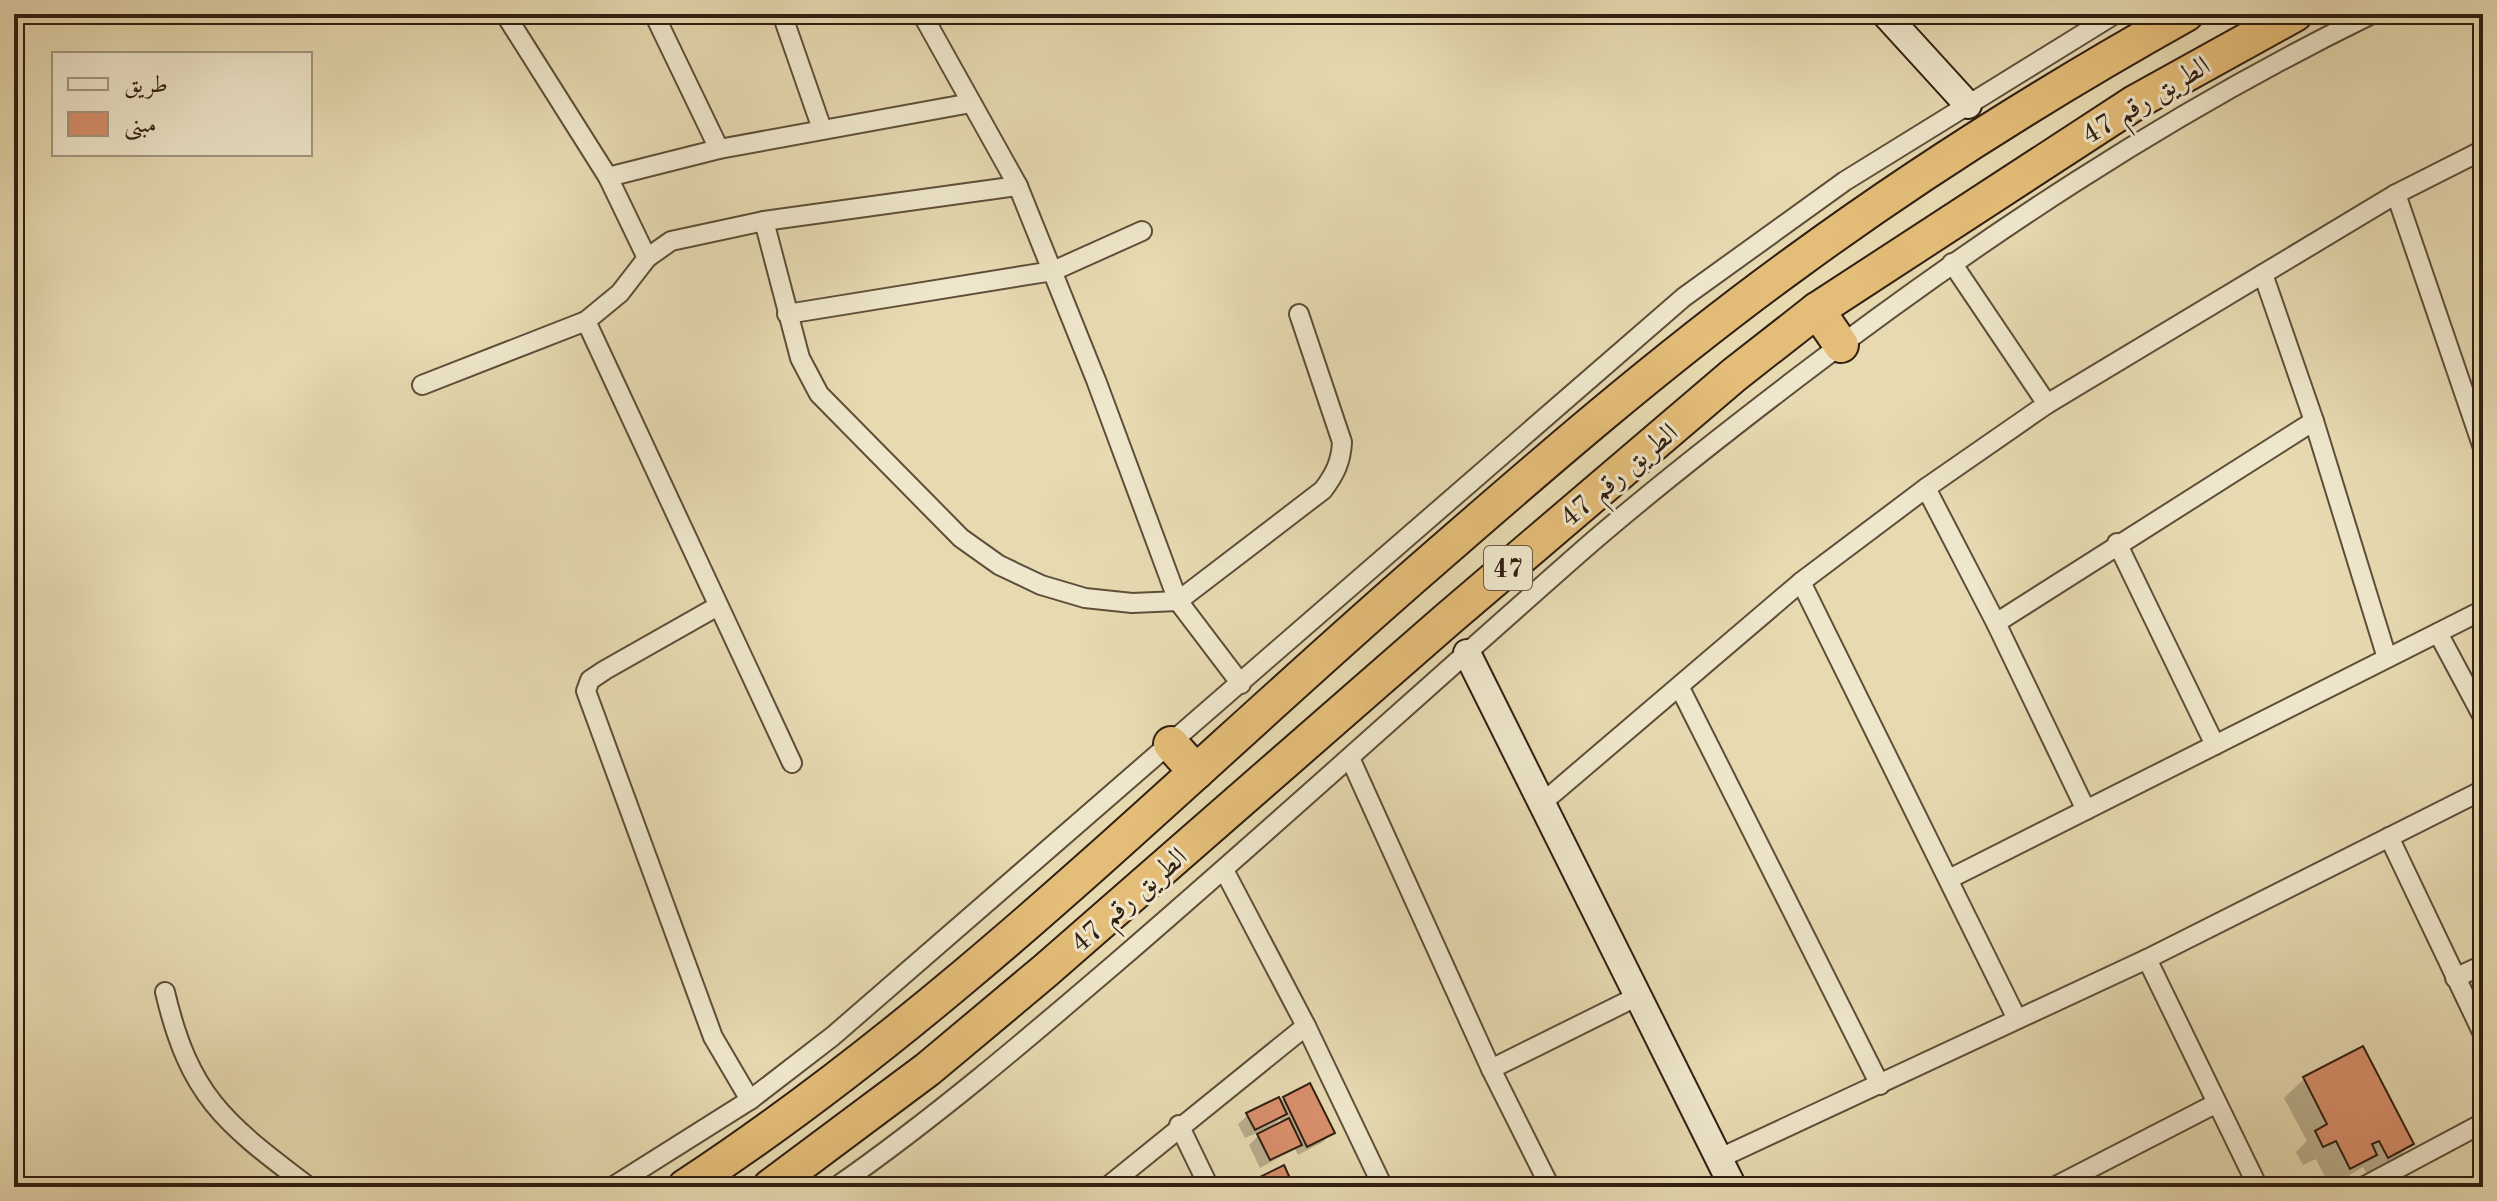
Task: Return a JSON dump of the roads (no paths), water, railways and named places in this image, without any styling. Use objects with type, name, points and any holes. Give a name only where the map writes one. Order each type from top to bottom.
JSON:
[{"type":"highway","name":"الطريق رقم 47","points":[[685,1187],[781,1124],[1018,929],[1405,584],[1704,332],[1845,228],[1990,133],[2186,14]]},
{"type":"highway","name":"الطريق رقم 47","points":[[770,1187],[808,1162],[1045,971],[1448,619],[1734,375],[1817,310],[2136,102],[2295,14]]},
{"type":"highway","points":[[1990,133],[2017,178]]},
{"type":"highway","points":[[1817,310],[1841,345]]},
{"type":"highway","points":[[1171,744],[1196,772]]},
{"type":"highway","points":[[781,1124],[808,1162]]},
{"type":"street","points":[[505,14],[608,177],[647,258]]},
{"type":"street","points":[[654,14],[719,149]]},
{"type":"street","points":[[782,14],[822,129]]},
{"type":"street","points":[[922,14],[1018,186],[1178,601],[1241,684]]},
{"type":"street","points":[[1885,14],[1968,105]]},
{"type":"street","points":[[612,1187],[750,1100],[843,1027],[1684,297],[1793,216],[2115,14]]},
{"type":"street","points":[[836,1187],[963,1092],[1224,870],[1588,546],[1841,345],[1952,263],[2100,164],[2182,115],[2372,14]]},
{"type":"street","points":[[608,177],[719,149],[971,103]]},
{"type":"street","points":[[1542,803],[1801,582],[1926,488],[2047,404],[2396,194],[2483,150]]},
{"type":"street","points":[[422,385],[586,321],[620,293],[647,258],[671,241],[764,221],[1018,186]]},
{"type":"street","points":[[2396,194],[2483,448]]},
{"type":"street","points":[[764,221],[800,358],[819,394],[961,538],[999,565],[1041,585],[1085,598],[1132,603],[1178,601],[1323,490],[1341,460],[1339,427],[1299,314]]},
{"type":"street","points":[[787,314],[1053,271],[1142,231]]},
{"type":"street","points":[[1952,263],[2047,404]]},
{"type":"street","points":[[2263,274],[2314,421],[2387,658]]},
{"type":"street","points":[[586,321],[792,763]]},
{"type":"street","points":[[1996,623],[2117,543],[2314,421]]},
{"type":"street","points":[[1926,488],[1996,623],[2086,810]]},
{"type":"street","points":[[2117,543],[2215,745]]},
{"type":"street","points":[[1801,582],[2017,1019]]},
{"type":"street","points":[[718,606],[605,670],[590,680],[586,691],[713,1037],[750,1100]]},
{"type":"street","points":[[1949,879],[2483,610]]},
{"type":"street","points":[[2438,633],[2483,717]]},
{"type":"street","points":[[1467,653],[1733,1187]]},
{"type":"street","points":[[1680,688],[1880,1085]]},
{"type":"street","points":[[1350,758],[1491,1069],[1550,1187]]},
{"type":"street","points":[[1718,1159],[2147,959],[2483,790]]},
{"type":"street","points":[[2389,837],[2483,1034]]},
{"type":"street","points":[[1224,870],[1306,1026],[1383,1187]]},
{"type":"street","points":[[2147,959],[2258,1187]]},
{"type":"street","points":[[2455,978],[2483,965]]},
{"type":"street","points":[[165,992],[176,1041],[201,1088],[247,1140],[309,1187]]},
{"type":"street","points":[[1491,1069],[1640,995]]},
{"type":"street","points":[[1107,1187],[1179,1125],[1306,1026]]},
{"type":"street","points":[[2054,1187],[2081,1181],[2215,1104]]},
{"type":"street","points":[[2363,1187],[2483,1123]]},
{"type":"street","points":[[1179,1125],[1209,1187]]}]
